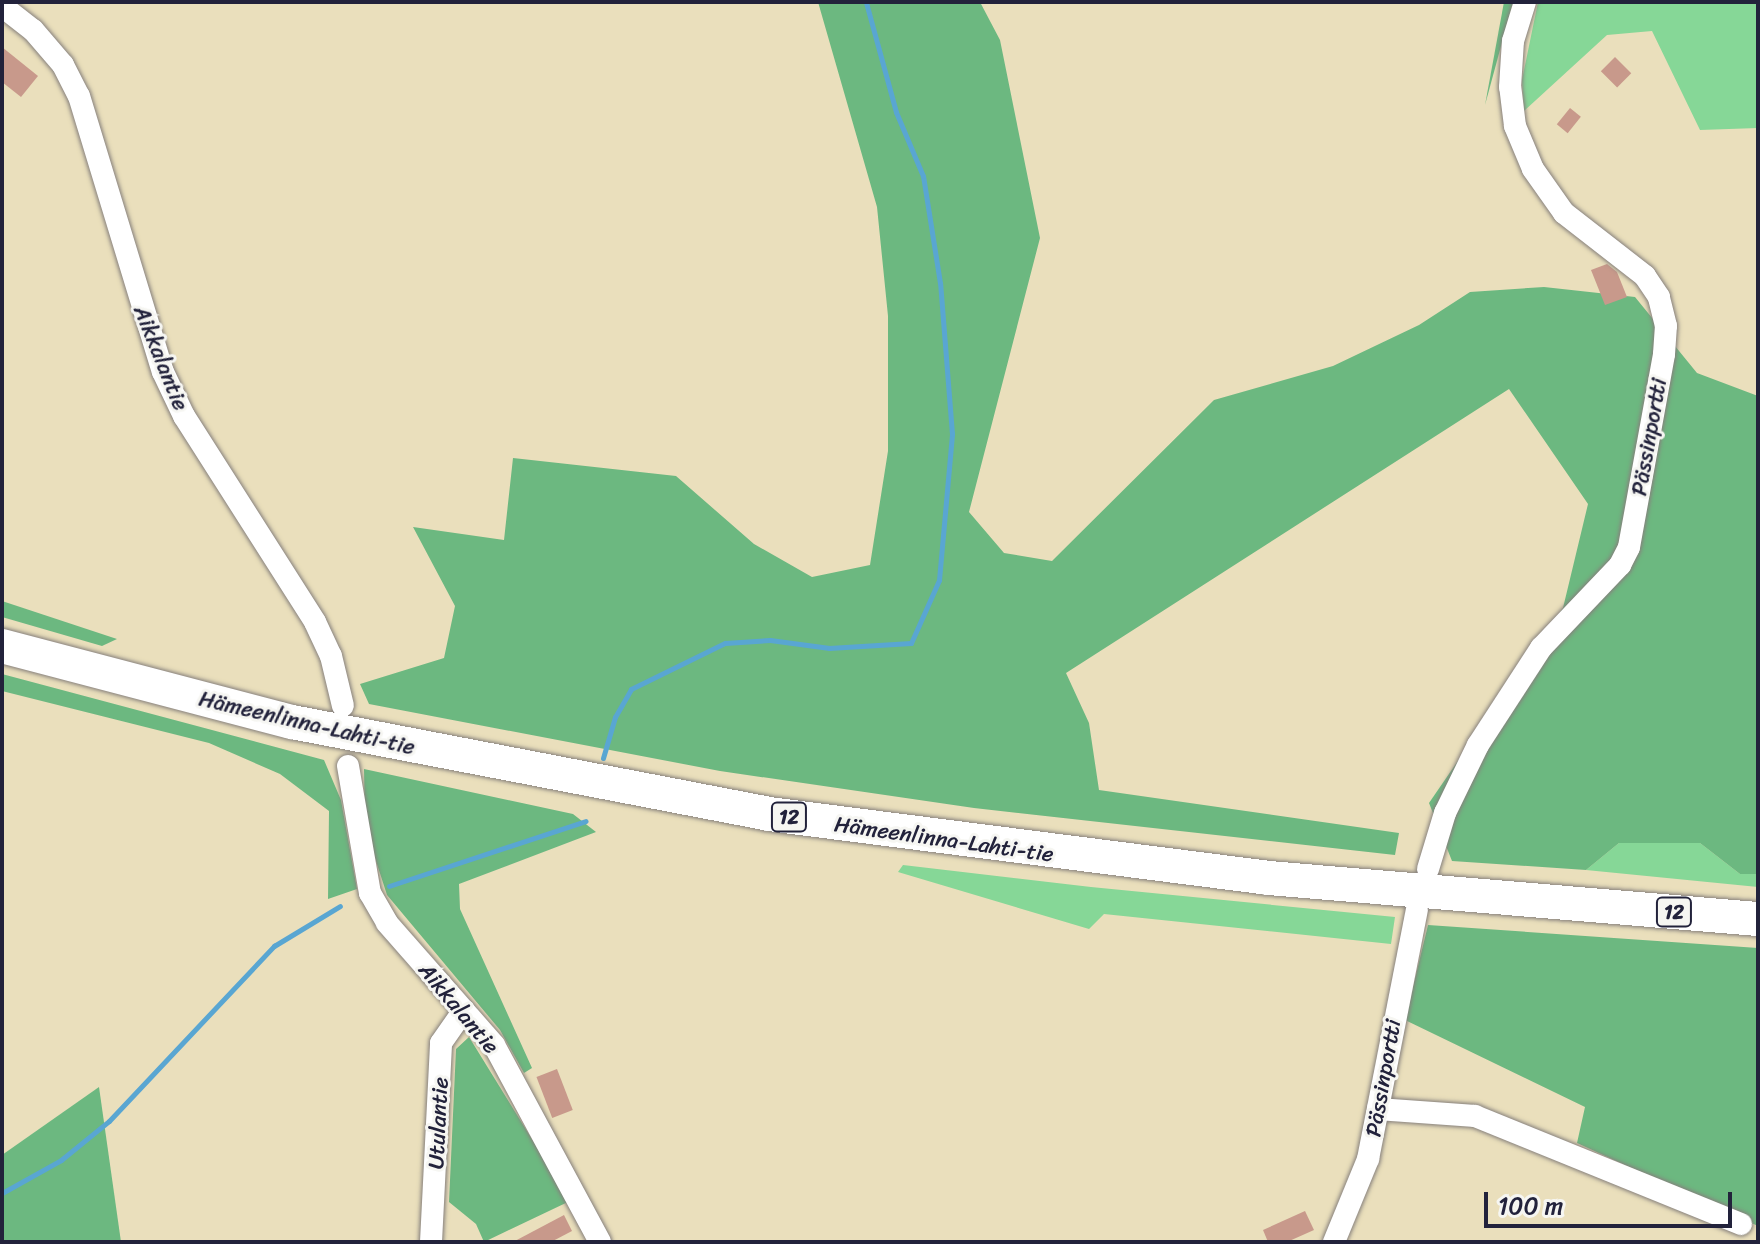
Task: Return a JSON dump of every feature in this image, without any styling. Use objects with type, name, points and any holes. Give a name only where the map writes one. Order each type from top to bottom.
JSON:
[{"type":"highway","name":"Hämeenlinna-Lahti-tie","points":[[2,646],[336,731],[784,816],[1269,878],[1758,919]]},
{"type":"street","name":"Pässinportti","points":[[1428,869],[1445,813],[1478,745],[1541,648],[1612,574],[1629,547],[1664,354],[1666,326],[1659,297],[1645,276],[1564,213],[1533,169],[1515,126],[1510,87],[1513,41],[1525,2]]},
{"type":"street","name":"Aikkalantie","points":[[2,6],[33,30],[63,65],[79,96],[163,372],[184,416],[315,622],[331,656],[343,706]]},
{"type":"street","name":"Aikkalantie","points":[[348,766],[370,893],[387,923],[494,1045],[600,1242]]},
{"type":"street","name":"Pässinportti","points":[[1334,1242],[1368,1159],[1417,910]]},
{"type":"street","name":"Utulantie","points":[[431,1242],[441,1043],[464,1010]]},
{"type":"street","points":[[1378,1109],[1475,1116],[1741,1224]]},
{"type":"green space","points":[[818,2],[980,2],[1000,40],[1040,238],[969,512],[1004,553],[1052,561],[1214,400],[1333,366],[1419,325],[1470,292],[1544,287],[1635,297],[1697,373],[1758,396],[1758,874],[1740,874],[1700,843],[1619,843],[1586,870],[1452,861],[1429,803],[1563,608],[1588,504],[1509,389],[1066,673],[1089,723],[1099,790],[1399,833],[1395,855],[974,808],[720,771],[369,704],[360,684],[444,658],[455,606],[413,527],[504,540],[513,458],[676,476],[754,544],[812,577],[870,565],[888,451],[888,316],[877,207]]},
{"type":"green space","points":[[1504,2],[1513,2],[1485,105]]},
{"type":"green space","points":[[1538,2],[1758,2],[1758,128],[1700,130],[1652,31],[1607,35],[1524,111],[1522,80]]},
{"type":"green space","points":[[2,601],[117,639],[102,646],[2,617]]},
{"type":"green space","points":[[2,674],[324,760],[341,800],[357,889],[328,899],[329,811],[280,774],[209,743],[2,691]]},
{"type":"green space","points":[[364,769],[573,814],[596,832],[459,884],[460,909],[532,1068],[524,1073],[500,1030],[387,895],[365,827]]},
{"type":"green space","points":[[1619,843],[1700,843],[1740,874],[1758,874],[1758,887],[1586,870]]},
{"type":"green space","points":[[903,865],[1395,917],[1391,944],[1104,914],[1089,929],[898,872]]},
{"type":"green space","points":[[1428,925],[1758,948],[1758,1226],[1577,1143],[1585,1107],[1405,1020]]},
{"type":"green space","points":[[469,1037],[570,1201],[484,1242],[476,1224],[449,1202],[456,1049]]},
{"type":"green space","points":[[99,1087],[121,1242],[2,1242],[2,1155]]},
{"type":"building","points":[[2,47],[38,76],[21,97],[2,82]]},
{"type":"building","points":[[1615,57],[1631,73],[1617,87],[1601,71]]},
{"type":"building","points":[[1570,108],[1581,117],[1568,133],[1557,124]]},
{"type":"building","points":[[1607,264],[1617,272],[1627,297],[1605,305],[1591,270]]},
{"type":"building","points":[[557,1069],[573,1110],[552,1118],[536,1077]]},
{"type":"building","points":[[1305,1211],[1314,1230],[1287,1242],[1268,1242],[1263,1230]]},
{"type":"building","points":[[564,1215],[572,1231],[551,1242],[513,1242]]},
{"type":"waterway","points":[[603,758],[615,717],[631,689],[725,643],[770,640],[829,648],[911,643],[939,580],[952,434],[940,283],[923,176],[896,112],[866,2]]},
{"type":"waterway","points":[[389,886],[586,821]]},
{"type":"waterway","points":[[2,1193],[61,1160],[109,1121],[274,946],[340,906]]}]
